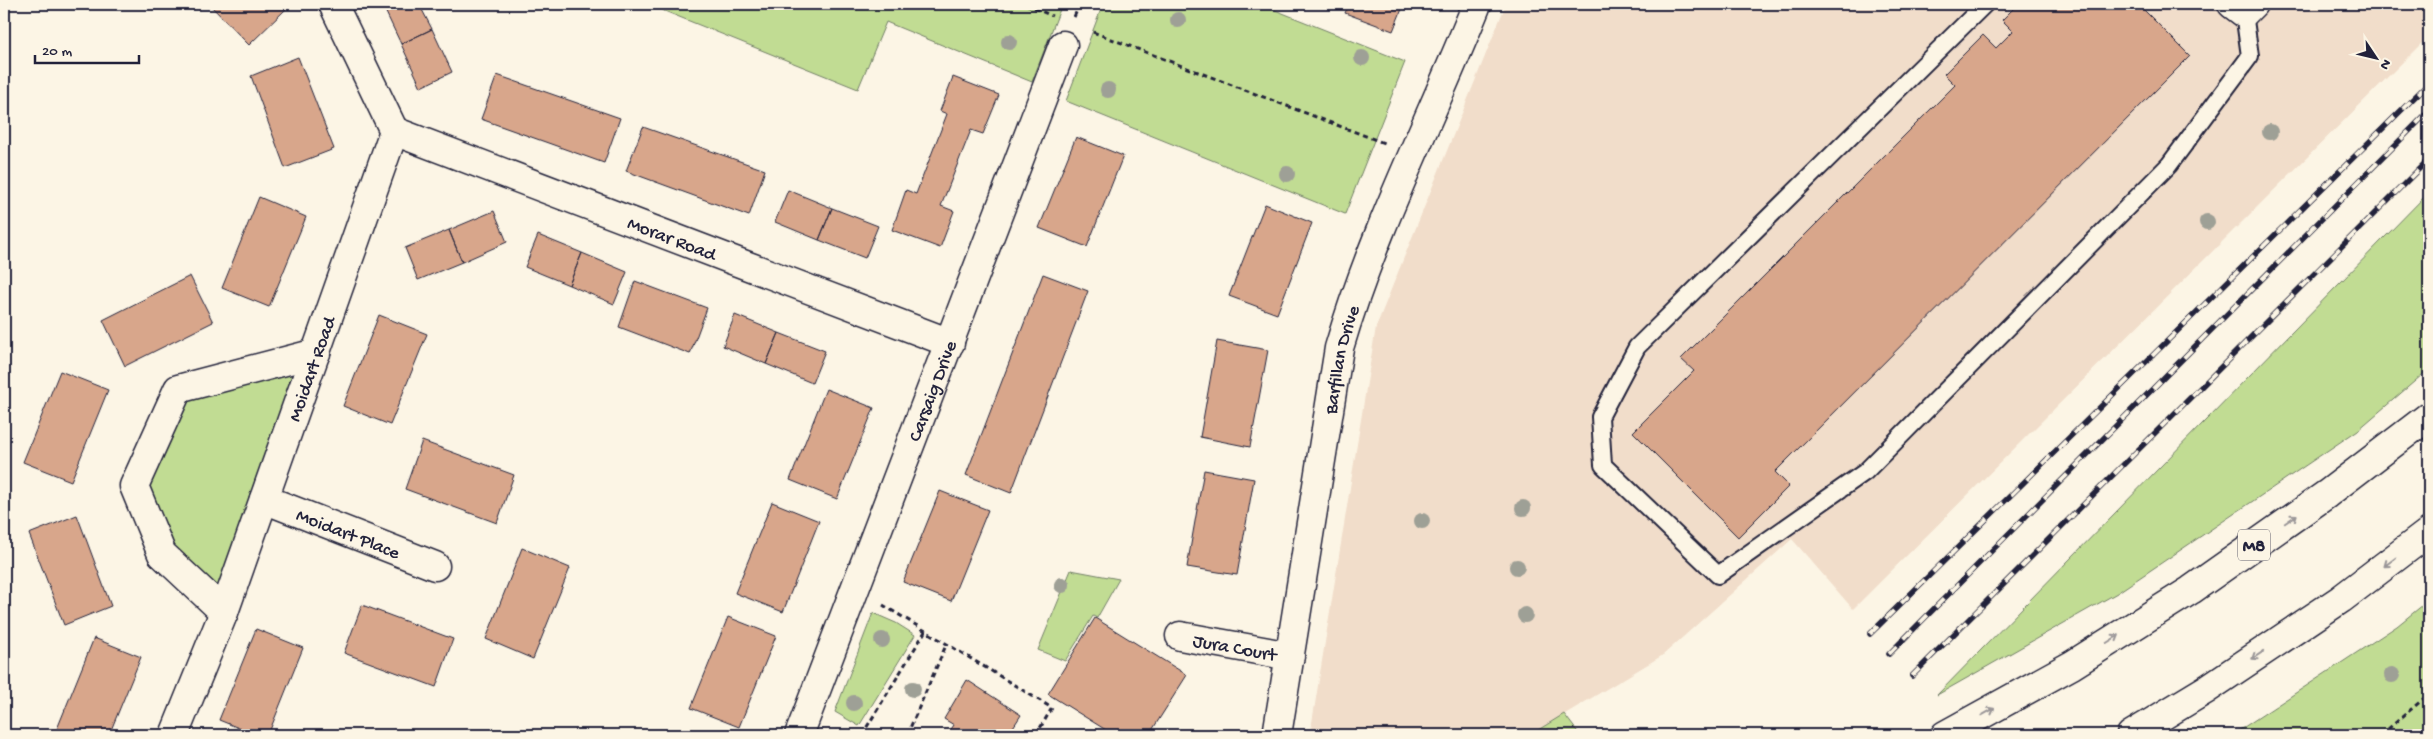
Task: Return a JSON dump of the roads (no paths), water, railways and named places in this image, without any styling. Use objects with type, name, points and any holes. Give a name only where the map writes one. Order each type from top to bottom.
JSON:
[{"type":"main road","points":[[333,4],[394,131]]},
{"type":"main road","name":"Barfillan Drive","points":[[1277,735],[1338,348],[1350,311],[1412,154],[1444,86],[1477,4]]},
{"type":"main road","name":"Carsaig Drive","points":[[799,735],[857,590],[1063,45]]},
{"type":"main road","name":"Morar Road","points":[[394,131],[950,343]]},
{"type":"main road","name":"Moidart Road","points":[[174,735],[224,612],[394,131]]},
{"type":"main road","points":[[224,612],[162,554],[134,486],[178,390],[316,353]]},
{"type":"main road","name":"M8","points":[[1945,735],[2072,665],[2191,590],[2327,494],[2429,416]]},
{"type":"main road","name":"Moidart Place","points":[[264,499],[435,566]]},
{"type":"main road","points":[[2132,735],[2207,689],[2341,599],[2429,532]]},
{"type":"main road","name":"Jura Court","points":[[1180,636],[1290,656]]},
{"type":"lane","points":[[1984,4],[1637,347],[1600,417],[1603,465],[1718,575],[1865,472],[2168,165],[2250,56],[2243,7]]},
{"type":"railway","points":[[1870,634],[2429,83]]},
{"type":"railway","points":[[1889,654],[2429,111]]},
{"type":"railway","points":[[1912,676],[2429,159]]}]
